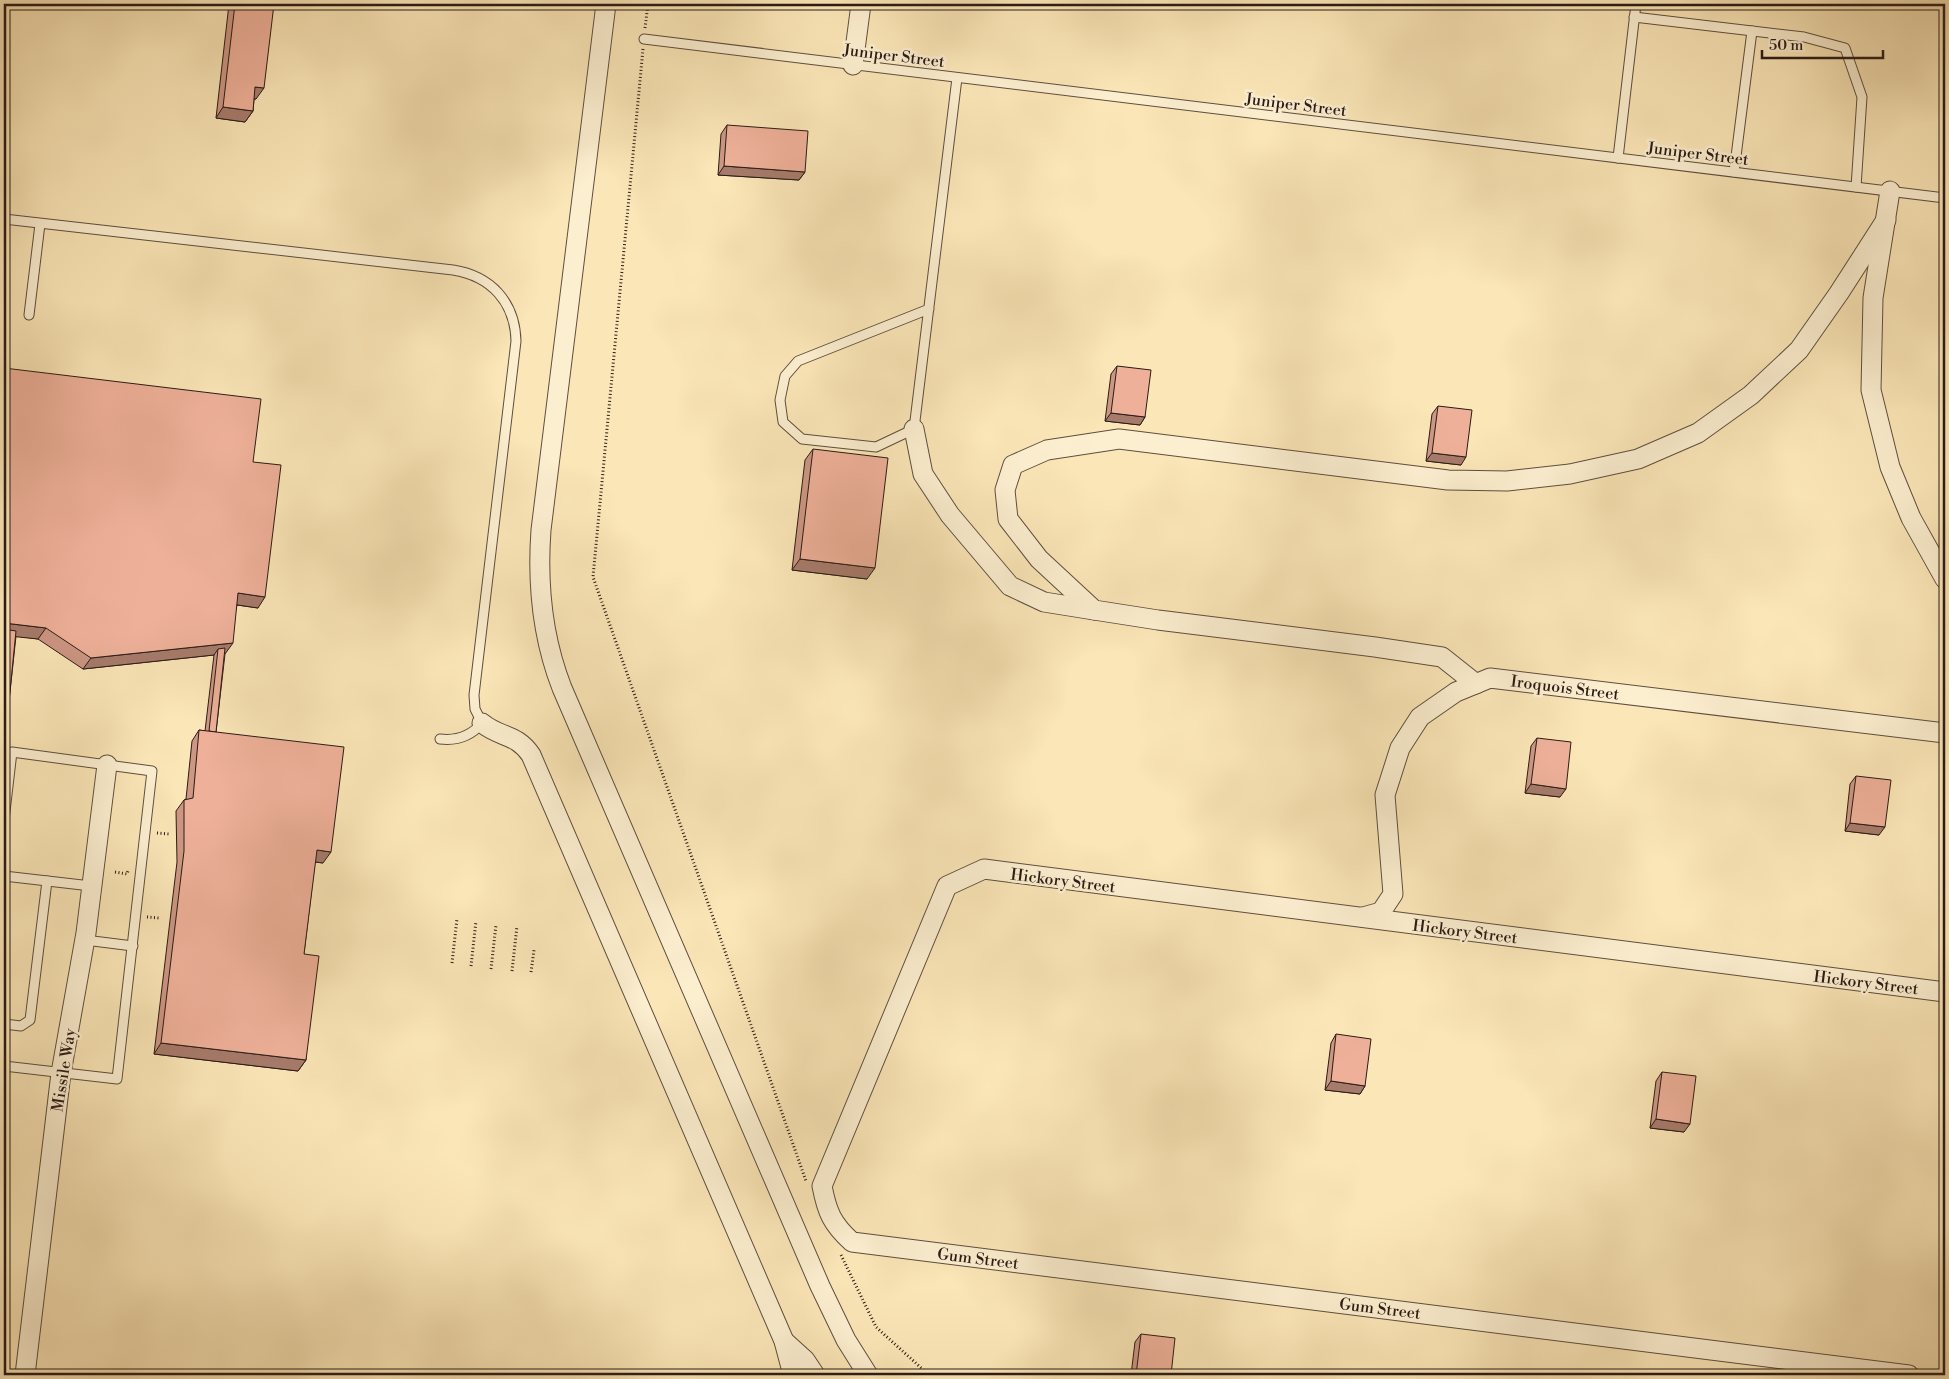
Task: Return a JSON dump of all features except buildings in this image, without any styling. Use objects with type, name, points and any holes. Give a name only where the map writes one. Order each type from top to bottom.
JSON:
[{"type":"street","points":[[606,4],[541,530],[539,571],[545,631],[562,688],[820,1286],[846,1340],[868,1375]]},
{"type":"street","points":[[853,65],[861,4]]},
{"type":"street","points":[[1890,191],[1873,298],[1871,390],[1890,467],[1911,518],[1945,579]]},
{"type":"street","points":[[1094,610],[1039,559],[1008,519],[1005,490],[1013,465],[1047,450],[1119,439],[1448,480],[1507,481],[1570,474],[1638,459],[1698,433],[1752,395],[1799,350],[1839,293],[1886,220]]},
{"type":"street","points":[[914,429],[923,474],[950,515],[1010,586],[1044,602],[1158,620],[1375,646],[1442,657],[1476,684]]},
{"type":"street","name":"Iroquois Street","points":[[1362,918],[1381,912],[1393,894],[1385,795],[1400,748],[1420,717],[1456,692],[1490,678],[1945,733]]},
{"type":"street","points":[[482,723],[489,728],[514,738],[531,755],[784,1341],[793,1375]]},
{"type":"street","name":"Missile Way","points":[[25,1375],[61,1073],[85,940],[107,765]]},
{"type":"street","name":"Hickory Street","points":[[844,1244],[838,1229],[826,1209],[822,1186],[947,886],[984,870],[1945,992]]},
{"type":"street","name":"Gum Street","points":[[844,1244],[1909,1375]]},
{"type":"street","points":[[784,1341],[805,1360],[815,1375]]},
{"type":"lane","points":[[1618,158],[1636,4]]},
{"type":"lane","points":[[1634,17],[1804,37],[1845,48],[1862,97],[1856,187]]},
{"type":"lane","points":[[1734,172],[1752,31]]},
{"type":"lane","name":"Juniper Street","points":[[644,40],[1945,198]]},
{"type":"lane","points":[[929,309],[798,361],[785,376],[780,400],[783,422],[802,439],[876,447],[914,429],[929,309],[957,78]]},
{"type":"lane","points":[[4,219],[453,270],[477,276],[498,291],[514,319],[516,341],[474,695],[475,709],[482,723],[477,729],[464,737],[448,740],[440,739]]},
{"type":"lane","points":[[29,316],[40,224]]},
{"type":"lane","points":[[4,820],[12,752],[152,771],[117,1079],[4,1066]]},
{"type":"lane","points":[[4,876],[91,886]]},
{"type":"lane","points":[[4,1024],[22,1026],[30,1020],[47,881]]},
{"type":"lane","points":[[85,940],[133,946]]},
{"type":"path","points":[[648,4],[593,577],[807,1184]]},
{"type":"path","points":[[452,963],[457,919]]},
{"type":"path","points":[[471,966],[476,921]]},
{"type":"path","points":[[491,969],[496,925]]},
{"type":"path","points":[[512,971],[517,926]]},
{"type":"path","points":[[531,972],[534,950]]},
{"type":"path","points":[[844,1244],[876,1327],[929,1375]]}]
